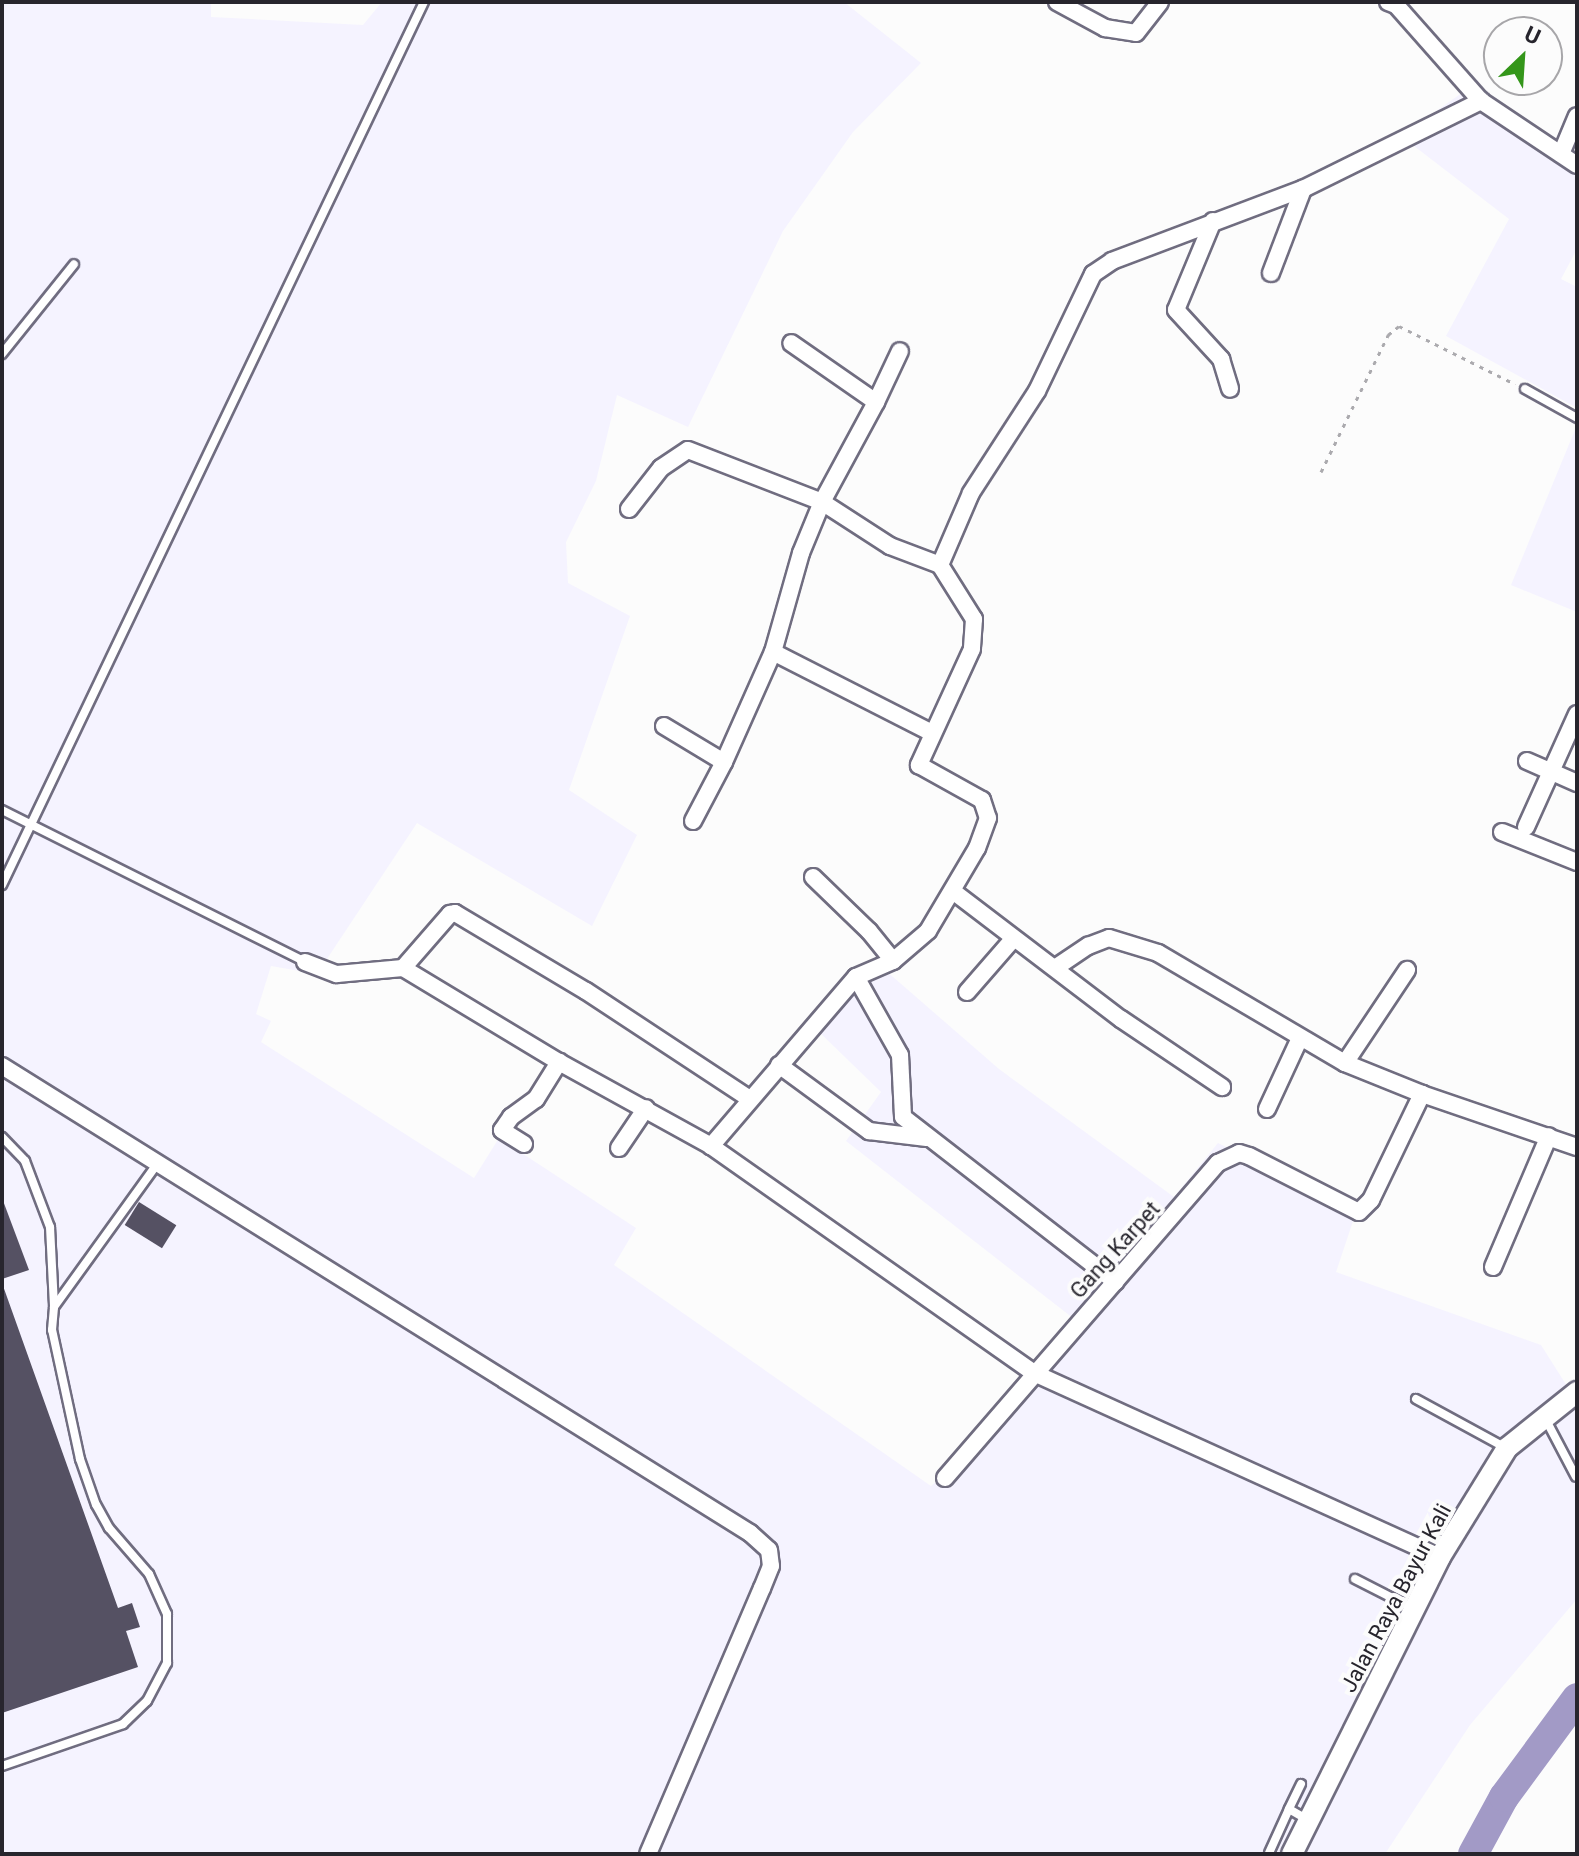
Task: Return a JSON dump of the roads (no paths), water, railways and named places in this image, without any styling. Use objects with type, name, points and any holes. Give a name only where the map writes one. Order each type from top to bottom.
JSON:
[{"type":"street","points":[[1057,2],[1105,28],[1136,33],[1160,2]]},
{"type":"street","points":[[1395,3],[1481,101],[1577,165]]},
{"type":"street","points":[[940,565],[971,493],[1037,391],[1093,274],[1112,261],[1303,189],[1481,101]]},
{"type":"street","points":[[1561,154],[1577,116]]},
{"type":"street","points":[[1271,273],[1303,189]]},
{"type":"street","points":[[1213,221],[1176,310],[1221,359],[1230,389]]},
{"type":"street","points":[[791,343],[876,402]]},
{"type":"street","points":[[693,821],[724,762],[773,652],[801,553],[822,502],[900,351]]},
{"type":"street","points":[[629,509],[661,468],[688,450],[822,502],[890,546],[940,565],[974,619],[972,649],[919,765],[982,800],[988,818],[977,848],[954,892],[928,931],[893,961],[856,977],[711,1146]]},
{"type":"street","points":[[773,652],[926,746]]},
{"type":"street","points":[[1526,827],[1577,714]]},
{"type":"street","points":[[664,726],[724,762]]},
{"type":"street","points":[[1527,761],[1577,783]]},
{"type":"street","points":[[1502,832],[1577,862]]},
{"type":"street","points":[[813,877],[869,931],[893,961]]},
{"type":"street","points":[[954,892],[1121,1019],[1222,1087]]},
{"type":"street","points":[[403,968],[450,914],[455,913],[586,991],[750,1099]]},
{"type":"street","points":[[1055,968],[1088,946],[1109,938],[1158,953],[1345,1063],[1422,1094],[1577,1147]]},
{"type":"street","points":[[967,992],[1013,939]]},
{"type":"street","points":[[305,962],[337,974],[403,968],[559,1062],[711,1146],[1034,1373],[1440,1557]]},
{"type":"street","points":[[1345,1063],[1407,970]]},
{"type":"street","points":[[856,977],[900,1055],[903,1117],[1116,1282]]},
{"type":"street","points":[[1267,1109],[1300,1038]]},
{"type":"street","points":[[524,1144],[502,1130],[511,1117],[536,1099],[559,1062]]},
{"type":"street","points":[[779,1065],[869,1131],[930,1139]]},
{"type":"street","points":[[2,1066],[750,1533],[769,1550],[771,1566],[648,1854]]},
{"type":"street","name":"Gang Karpet","points":[[945,1478],[1034,1373],[1228,1156],[1239,1153],[1249,1156],[1359,1212],[1371,1200],[1422,1094]]},
{"type":"street","points":[[619,1148],[646,1108]]},
{"type":"street","points":[[1493,1267],[1549,1136]]},
{"type":"street","name":"Jalan Raya Bayur Kali","points":[[1292,1854],[1440,1557],[1507,1448],[1577,1392]]},
{"type":"lane","points":[[2,885],[424,2]]},
{"type":"lane","points":[[2,354],[74,264]]},
{"type":"lane","points":[[1525,389],[1577,418]]},
{"type":"lane","points":[[2,810],[305,962]]},
{"type":"lane","points":[[2,1137],[25,1161],[50,1227],[54,1307],[52,1330],[80,1459],[96,1505],[109,1528],[149,1574],[167,1614],[167,1663],[147,1701],[123,1724],[2,1766]]},
{"type":"lane","points":[[54,1307],[158,1163]]},
{"type":"lane","points":[[1416,1399],[1507,1448]]},
{"type":"lane","points":[[1544,1416],[1576,1477]]},
{"type":"lane","points":[[1355,1579],[1414,1609]]},
{"type":"lane","points":[[1269,1853],[1301,1784]]},
{"type":"lane","points":[[1289,1809],[1308,1821]]},
{"type":"waterway","points":[[1473,1854],[1504,1797],[1577,1698]]}]
